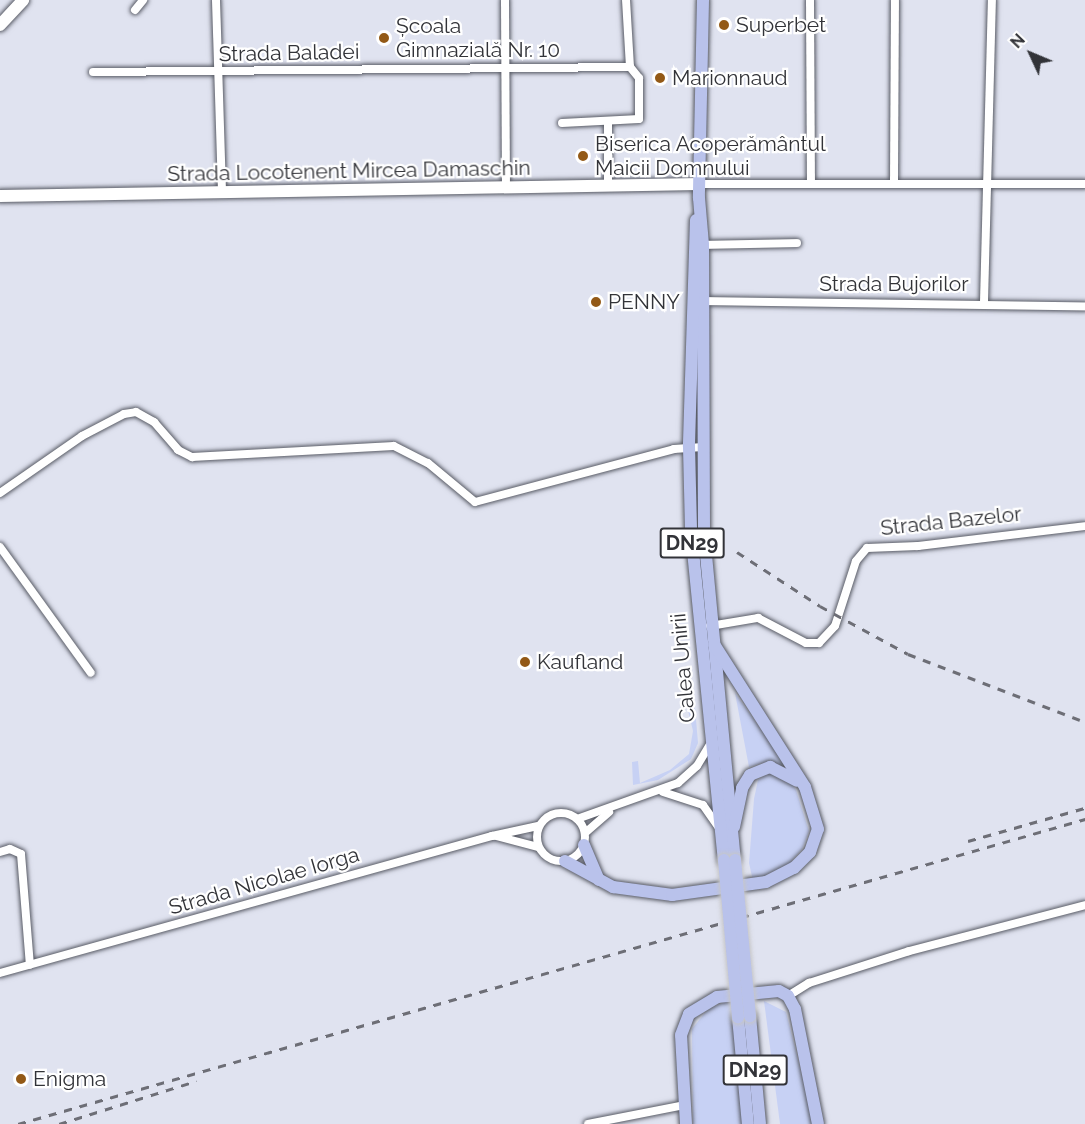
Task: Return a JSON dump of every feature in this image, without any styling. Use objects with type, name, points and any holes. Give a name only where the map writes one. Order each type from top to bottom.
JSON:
[{"type":"main road","name":"Calea Unirii","points":[[703,0],[699,207],[703,245],[703,447],[710,626],[744,1017],[760,1124]]},
{"type":"main road","name":"Calea Unirii","points":[[699,207],[693,239],[689,447],[692,537],[710,744],[726,830]]},
{"type":"main road","points":[[565,861],[600,881],[630,891],[672,895],[743,886],[784,874],[804,860],[815,841],[816,814],[805,787],[712,640]]},
{"type":"main road","points":[[726,830],[742,788],[758,770],[779,769],[805,787]]},
{"type":"main road","points":[[584,839],[600,881]]},
{"type":"main road","points":[[686,1124],[681,1035],[694,1008],[717,997],[779,991],[788,996],[795,1009],[818,1124]]},
{"type":"main road","name":"Calea Unirii","points":[[744,1017],[748,1124]]},
{"type":"street","points":[[0,25],[23,0]]},
{"type":"street","points":[[135,10],[143,0]]},
{"type":"street","points":[[216,0],[216,72],[222,194]]},
{"type":"street","points":[[505,0],[506,187]]},
{"type":"street","points":[[562,123],[639,119],[639,78],[630,67],[626,0]]},
{"type":"street","points":[[810,0],[811,183]]},
{"type":"street","points":[[894,184],[895,0]]},
{"type":"street","points":[[984,302],[992,0]]},
{"type":"street","name":"Strada Baladei","points":[[93,72],[630,67]]},
{"type":"street","points":[[608,122],[608,186]]},
{"type":"street","points":[[699,184],[1085,184]]},
{"type":"street","name":"Strada Locotenent Mircea Damaschin","points":[[0,196],[222,194],[699,184]]},
{"type":"street","points":[[703,245],[797,243]]},
{"type":"street","name":"Strada Bujorilor","points":[[704,301],[984,302],[1085,306]]},
{"type":"street","points":[[0,493],[82,436],[124,414],[136,412],[154,422],[178,450],[192,457],[394,446],[428,463],[475,502],[689,447],[703,447]]},
{"type":"street","name":"Strada Bazelor","points":[[710,626],[758,618],[806,643],[819,643],[835,626],[856,561],[867,548],[918,546],[1085,526]]},
{"type":"street","points":[[0,547],[91,673]]},
{"type":"street","name":"Strada Nicolae Iorga","points":[[0,973],[492,836],[538,826],[555,813],[577,819],[613,809],[662,792],[689,775],[710,744]]},
{"type":"street","points":[[662,792],[703,805],[726,830]]},
{"type":"street","points":[[492,836],[538,847],[552,860],[565,861],[576,855],[584,839],[613,809]]},
{"type":"street","points":[[577,819],[584,839]]},
{"type":"street","points":[[538,826],[538,847]]},
{"type":"street","points":[[0,852],[10,849],[21,854],[30,965]]},
{"type":"street","points":[[788,996],[809,983],[909,951],[1085,905]]},
{"type":"street","points":[[588,1124],[685,1105]]},
{"type":"shaded area","points":[[735,693],[787,766],[766,762],[749,767]]},
{"type":"shaded area","points":[[695,708],[698,743],[691,759],[658,780],[633,785],[632,762],[638,761],[640,783],[670,770],[689,754],[693,731],[688,710]]},
{"type":"shaded area","points":[[769,772],[790,781],[796,790],[809,831],[802,849],[789,864],[753,881],[749,863],[754,799],[758,780]]},
{"type":"shaded area","points":[[731,1000],[742,1124],[693,1124],[692,1029],[708,1009]]},
{"type":"shaded area","points":[[764,1001],[786,1012],[814,1124],[780,1124]]},
{"type":"railway","points":[[737,552],[820,606],[908,654],[1085,722]]},
{"type":"railway","points":[[968,841],[1085,808]]},
{"type":"railway","points":[[18,1124],[1085,819]]},
{"type":"railway","points":[[59,1124],[196,1081]]},
{"type":"place","name":"Superbet","points":[[724,25]]},
{"type":"place","name":"Școala Gimnazială Nr. 10","points":[[384,38]]},
{"type":"place","name":"Marionnaud","points":[[660,78]]},
{"type":"place","name":"Biserica Acoperământul Maicii Domnului","points":[[583,156]]},
{"type":"place","name":"PENNY","points":[[596,302]]},
{"type":"place","name":"Kaufland","points":[[525,662]]},
{"type":"place","name":"Enigma","points":[[21,1079]]}]
